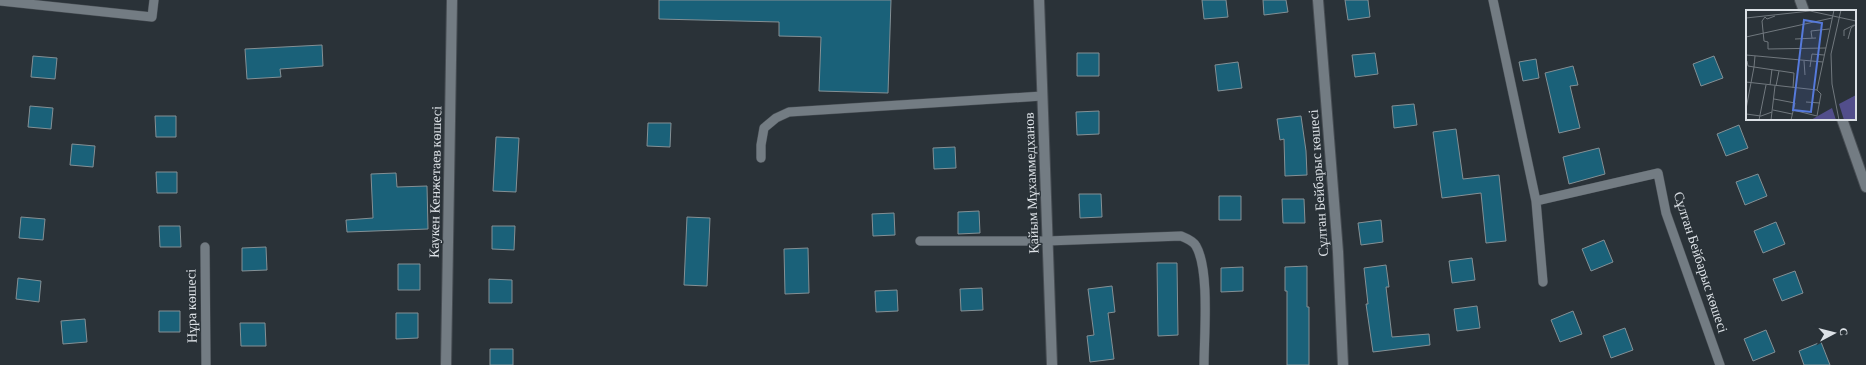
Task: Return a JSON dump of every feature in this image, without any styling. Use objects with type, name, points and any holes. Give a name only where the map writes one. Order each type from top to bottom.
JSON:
[{"type":"street","name":"Каукен Кенжетаев көшесі","points":[[446,365],[452,0]]},
{"type":"street","name":"Қайым Мұхаммедханов","points":[[1040,0],[1052,365]]},
{"type":"street","name":"Сұлтан Бейбарыс көшесі","points":[[1318,0],[1338,252],[1343,365]]},
{"type":"street","points":[[1800,0],[1804,10]]},
{"type":"street","points":[[1842,120],[1866,187]]},
{"type":"lane","points":[[0,1],[152,18],[154,0]]},
{"type":"lane","points":[[1493,0],[1536,201],[1543,282]]},
{"type":"lane","points":[[761,158],[761,145],[764,128],[776,118],[789,112],[1042,96]]},
{"type":"lane","name":"Сұлтан Бейбарыс көшесі","points":[[1536,201],[1658,173],[1666,213],[1720,365]]},
{"type":"lane","points":[[920,241],[1047,241],[1181,236],[1196,245],[1202,267],[1205,294],[1204,365]]},
{"type":"lane","name":"Нұра көшесі","points":[[205,247],[206,365]]},
{"type":"building","points":[[659,0],[891,0],[888,93],[819,91],[821,37],[779,36],[779,22],[659,19]]},
{"type":"building","points":[[1202,0],[1226,0],[1228,17],[1204,19]]},
{"type":"building","points":[[1263,0],[1286,0],[1288,12],[1264,15]]},
{"type":"building","points":[[1345,0],[1368,0],[1370,17],[1348,20]]},
{"type":"building","points":[[322,45],[323,66],[280,69],[281,77],[247,79],[245,49]]},
{"type":"building","points":[[1077,53],[1099,53],[1099,76],[1077,76]]},
{"type":"building","points":[[1375,53],[1378,74],[1355,77],[1352,55]]},
{"type":"building","points":[[33,56],[57,58],[55,79],[31,77]]},
{"type":"building","points":[[1714,56],[1723,78],[1701,86],[1693,64]]},
{"type":"building","points":[[1536,59],[1539,78],[1523,81],[1519,62]]},
{"type":"building","points":[[1238,62],[1242,88],[1218,91],[1215,65]]},
{"type":"building","points":[[1573,66],[1578,85],[1570,86],[1580,128],[1559,133],[1545,73]]},
{"type":"building","points":[[1414,104],[1417,125],[1394,128],[1392,106]]},
{"type":"building","points":[[30,106],[53,108],[51,129],[28,127]]},
{"type":"building","points":[[1099,111],[1099,134],[1077,135],[1076,112]]},
{"type":"building","points":[[155,116],[176,116],[176,137],[156,137]]},
{"type":"building","points":[[1301,116],[1306,151],[1307,175],[1285,176],[1284,139],[1280,140],[1277,119]]},
{"type":"building","points":[[648,123],[671,123],[670,147],[647,146]]},
{"type":"building","points":[[1739,125],[1748,148],[1726,156],[1717,134]]},
{"type":"building","points":[[1456,129],[1463,179],[1499,175],[1506,241],[1486,243],[1481,193],[1442,198],[1433,132]]},
{"type":"building","points":[[496,137],[519,138],[516,192],[493,191]]},
{"type":"building","points":[[72,144],[95,146],[93,167],[70,165]]},
{"type":"building","points":[[955,147],[956,168],[934,169],[933,148]]},
{"type":"building","points":[[1599,148],[1605,174],[1569,184],[1563,157]]},
{"type":"building","points":[[156,172],[177,172],[177,193],[157,193]]},
{"type":"building","points":[[396,173],[397,187],[427,186],[428,229],[347,232],[346,220],[373,218],[371,174]]},
{"type":"building","points":[[1758,174],[1767,196],[1745,205],[1736,182]]},
{"type":"building","points":[[1079,194],[1101,194],[1102,217],[1080,218]]},
{"type":"building","points":[[1219,196],[1241,196],[1241,220],[1219,220]]},
{"type":"building","points":[[1282,199],[1304,199],[1305,223],[1283,223]]},
{"type":"building","points":[[979,211],[980,233],[958,234],[958,212]]},
{"type":"building","points":[[894,213],[895,235],[873,236],[872,214]]},
{"type":"building","points":[[21,217],[45,219],[43,240],[19,238]]},
{"type":"building","points":[[687,217],[710,218],[707,286],[684,285]]},
{"type":"building","points":[[1381,220],[1383,242],[1361,245],[1358,223]]},
{"type":"building","points":[[1776,222],[1785,244],[1763,253],[1754,231]]},
{"type":"building","points":[[159,226],[180,226],[181,247],[160,247]]},
{"type":"building","points":[[492,226],[515,226],[514,250],[492,249]]},
{"type":"building","points":[[1604,240],[1613,262],[1591,271],[1582,249]]},
{"type":"building","points":[[266,247],[267,270],[242,271],[242,248]]},
{"type":"building","points":[[808,248],[809,293],[785,294],[784,249]]},
{"type":"building","points":[[1472,258],[1475,280],[1452,283],[1449,261]]},
{"type":"building","points":[[1157,263],[1177,263],[1178,335],[1158,336]]},
{"type":"building","points":[[398,264],[420,264],[420,290],[398,290]]},
{"type":"building","points":[[1386,265],[1389,287],[1386,287],[1392,337],[1429,334],[1430,345],[1373,352],[1366,304],[1368,304],[1364,268]]},
{"type":"building","points":[[1307,266],[1309,365],[1287,365],[1287,291],[1285,291],[1285,267]]},
{"type":"building","points":[[1243,267],[1243,291],[1221,292],[1221,268]]},
{"type":"building","points":[[1795,271],[1803,293],[1782,301],[1773,279]]},
{"type":"building","points":[[18,278],[41,281],[39,302],[16,299]]},
{"type":"building","points":[[489,279],[512,280],[512,303],[489,303]]},
{"type":"building","points":[[1112,286],[1115,312],[1108,313],[1114,359],[1090,362],[1087,336],[1094,335],[1088,289]]},
{"type":"building","points":[[982,288],[983,310],[961,311],[960,289]]},
{"type":"building","points":[[897,290],[898,311],[876,312],[875,291]]},
{"type":"building","points":[[1477,306],[1480,328],[1457,331],[1454,309]]},
{"type":"building","points":[[159,311],[180,311],[180,332],[159,332]]},
{"type":"building","points":[[1573,311],[1582,334],[1560,342],[1551,320]]},
{"type":"building","points":[[396,313],[418,313],[418,338],[396,339]]},
{"type":"building","points":[[85,319],[87,342],[63,344],[61,321]]},
{"type":"building","points":[[240,323],[265,323],[266,346],[241,346]]},
{"type":"building","points":[[1625,328],[1633,350],[1611,358],[1603,336]]},
{"type":"building","points":[[1766,330],[1775,352],[1753,361],[1744,339]]},
{"type":"building","points":[[1821,342],[1830,365],[1804,365],[1799,351]]},
{"type":"building","points":[[490,349],[513,349],[513,365],[490,365]]}]
